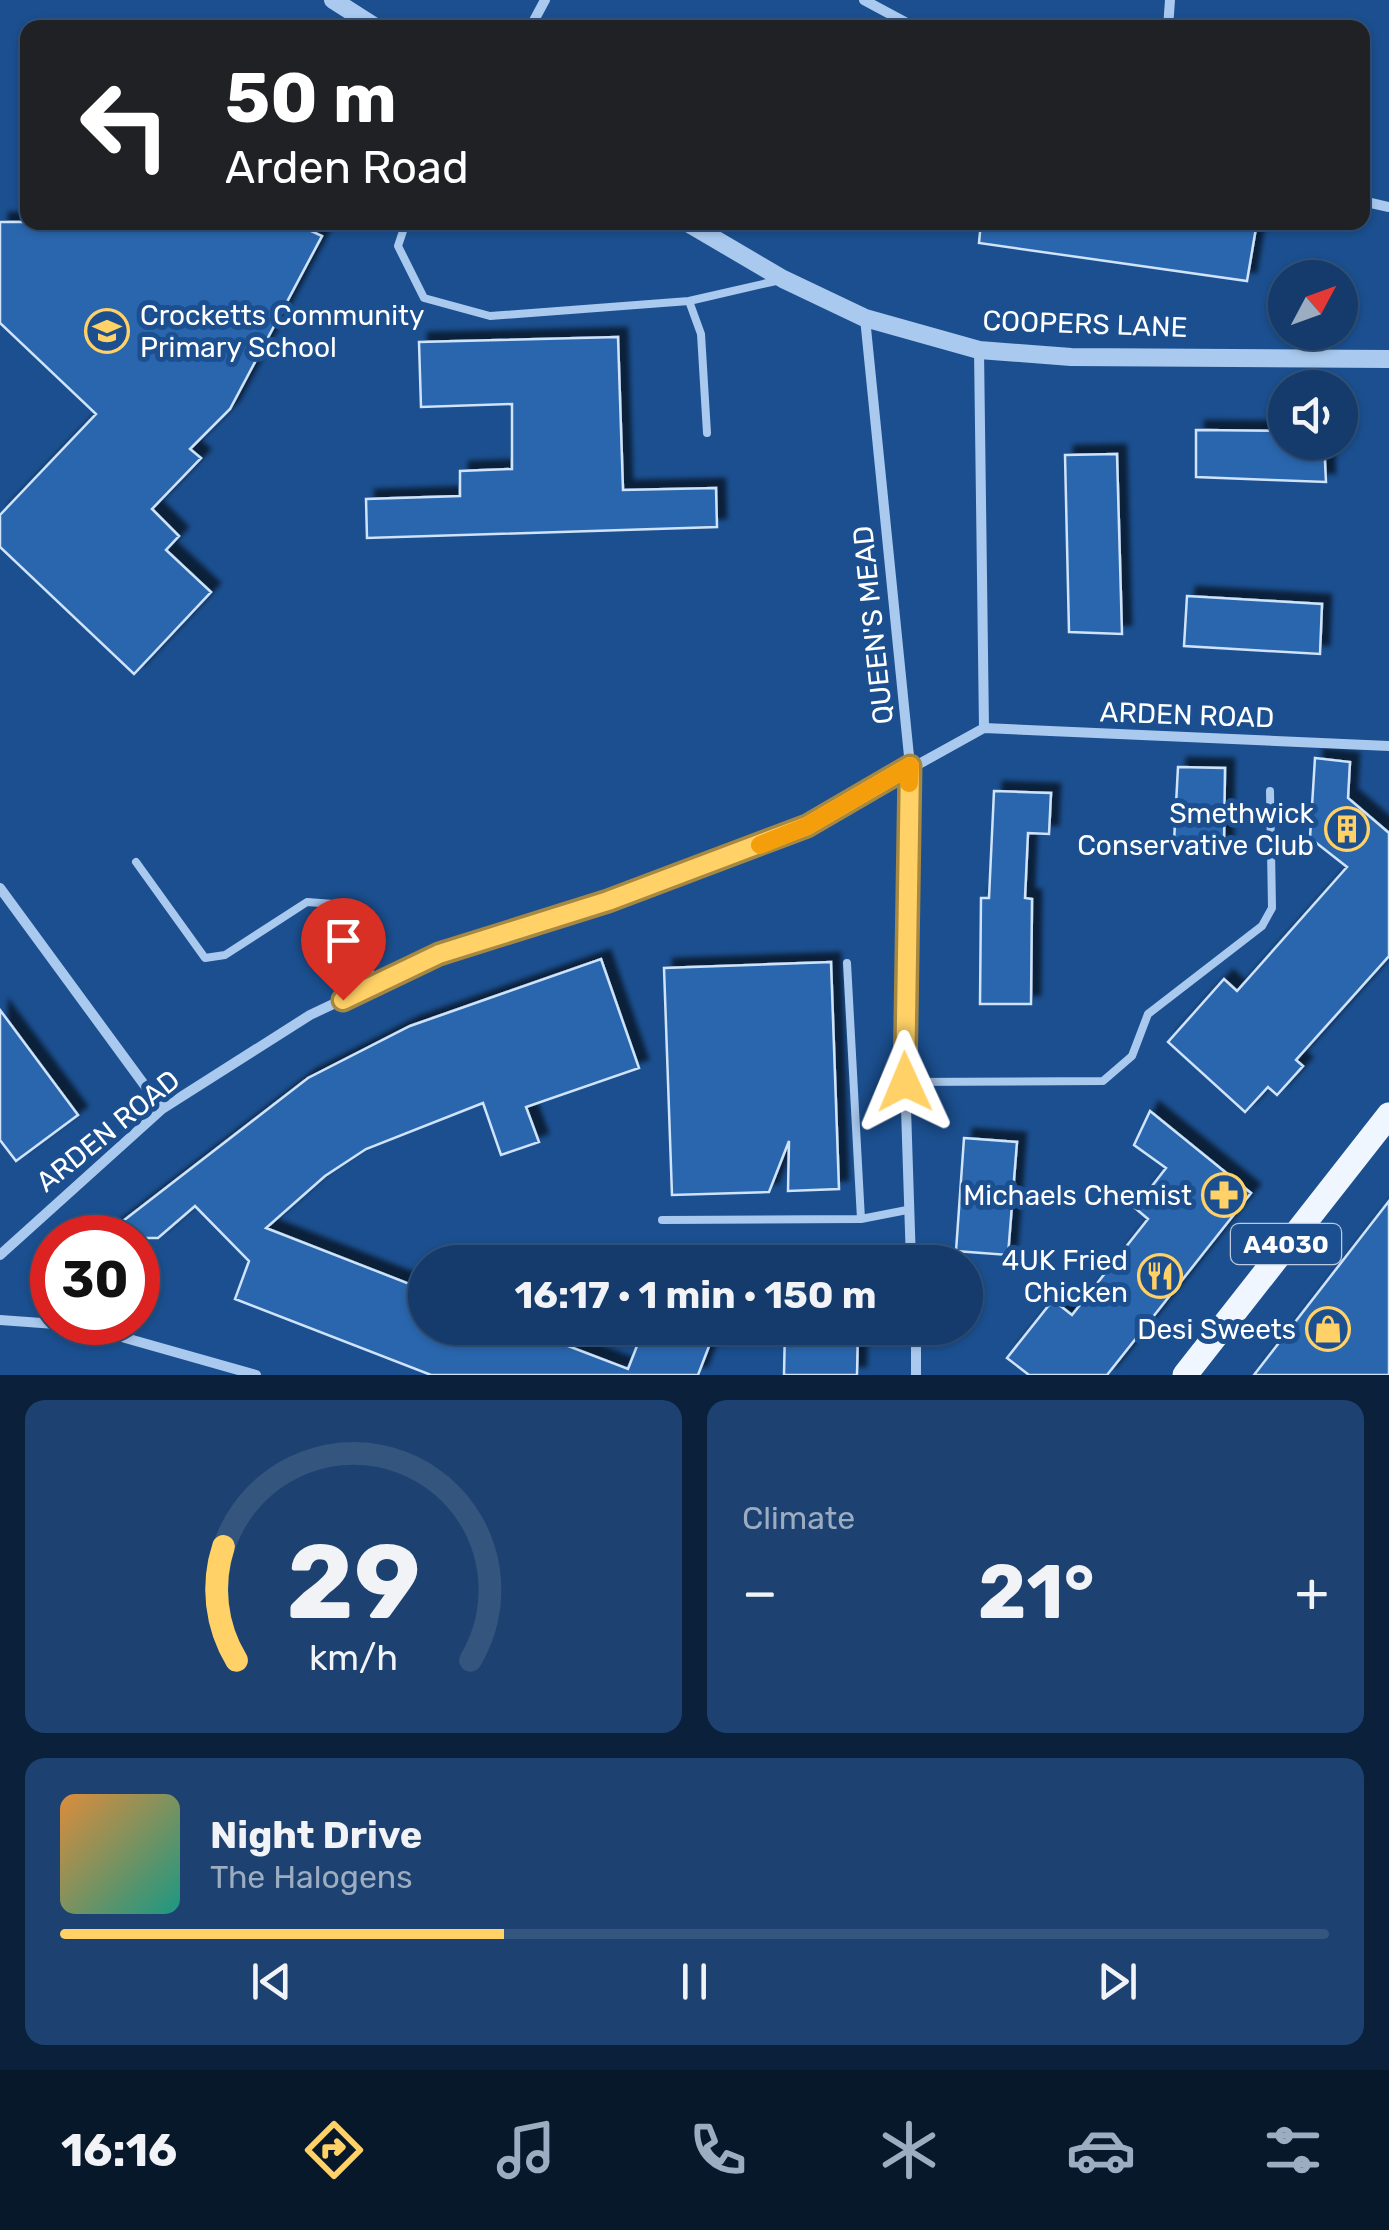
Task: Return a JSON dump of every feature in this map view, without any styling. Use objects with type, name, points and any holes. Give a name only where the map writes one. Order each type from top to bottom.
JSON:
[{"type":"main road","name":"A4030","points":[[1185,1375],[1389,1115]]},
{"type":"street","points":[[333,0],[365,20]]},
{"type":"street","points":[[864,0],[901,20]]},
{"type":"street","name":"COOPERS LANE","points":[[700,230],[784,279],[866,318],[980,350],[1072,357],[1389,359]]},
{"type":"street","name":"QUEEN'S MEAD","points":[[866,318],[910,766],[905,1082],[910,1245]]},
{"type":"street","points":[[910,766],[984,728],[980,350]]},
{"type":"street","name":"ARDEN ROAD","points":[[984,728],[1389,746]]},
{"type":"street","name":"ARDEN ROAD","points":[[0,1255],[162,1109],[310,1016],[439,954],[608,901],[807,826],[910,766]]},
{"type":"street","points":[[0,888],[162,1109]]},
{"type":"street","points":[[0,1320],[84,1326],[256,1375]]},
{"type":"street","points":[[916,1345],[916,1375]]},
{"type":"lane","points":[[403,230],[398,246],[424,298],[490,316],[689,301],[784,279]]},
{"type":"lane","points":[[689,301],[701,334],[708,433]]},
{"type":"lane","points":[[905,1082],[1103,1081],[1132,1056],[1148,1014],[1262,926],[1272,908],[1270,790]]},
{"type":"lane","points":[[136,862],[206,958],[225,955],[307,902],[334,904],[376,984]]},
{"type":"lane","points":[[847,963],[860,1219]]},
{"type":"lane","points":[[662,1220],[860,1219],[907,1210]]},
{"type":"building","points":[[0,222],[20,222],[20,230],[309,230],[322,236],[230,409],[190,449],[201,458],[152,509],[179,536],[166,550],[211,592],[134,674],[0,547],[0,515],[96,414],[0,323]]},
{"type":"building","points":[[980,230],[1256,230],[1247,281],[979,243]]},
{"type":"building","points":[[618,337],[623,490],[716,488],[717,527],[367,538],[366,499],[460,496],[460,471],[512,469],[512,404],[421,407],[419,342]]},
{"type":"building","points":[[1196,430],[1268,431],[1268,460],[1325,460],[1326,482],[1196,477]]},
{"type":"building","points":[[1117,454],[1122,634],[1069,632],[1065,455]]},
{"type":"building","points":[[1187,596],[1322,604],[1320,654],[1184,646]]},
{"type":"building","points":[[1315,758],[1350,762],[1348,798],[1389,833],[1389,956],[1296,1060],[1303,1066],[1277,1095],[1268,1087],[1245,1112],[1168,1042],[1224,979],[1237,991],[1347,867],[1310,838]]},
{"type":"building","points":[[1178,767],[1225,768],[1224,846],[1174,842]]},
{"type":"building","points":[[994,791],[1051,793],[1049,834],[1028,833],[1025,898],[1032,899],[1031,1004],[980,1004],[981,898],[989,898]]},
{"type":"building","points":[[601,959],[639,1068],[526,1107],[539,1142],[501,1155],[483,1103],[366,1149],[325,1176],[266,1228],[408,1283],[408,1345],[565,1345],[628,1369],[637,1345],[709,1345],[698,1375],[431,1375],[235,1299],[249,1261],[195,1206],[160,1236],[160,1215],[131,1215],[308,1078],[410,1026]]},
{"type":"building","points":[[831,962],[839,1189],[788,1191],[789,1141],[769,1192],[672,1195],[664,968]]},
{"type":"building","points":[[0,1010],[78,1115],[16,1161],[0,1140]]},
{"type":"building","points":[[1150,1111],[1251,1193],[1107,1375],[1029,1375],[1007,1358],[1053,1300],[1072,1315],[1148,1219],[1135,1208],[1166,1168],[1134,1145]]},
{"type":"building","points":[[964,1138],[1017,1142],[1008,1255],[983,1253],[983,1245],[956,1245]]},
{"type":"building","points":[[1389,1201],[1389,1375],[1254,1375]]},
{"type":"building","points":[[785,1345],[858,1345],[857,1375],[784,1375]]},
{"type":"slow traffic","points":[[760,845],[807,826],[910,766],[909,783]]},
{"type":"place","name":"Crocketts Community Primary School","points":[[107,331]]},
{"type":"place","name":"Smethwick Conservative Club","points":[[1347,829]]},
{"type":"place","name":"Michaels Chemist","points":[[1224,1195]]},
{"type":"place","name":"4UK Fried Chicken","points":[[1160,1276]]},
{"type":"place","name":"Desi Sweets","points":[[1328,1329]]},
{"type":"route","points":[[343,1000],[439,954],[608,901],[807,826],[910,766],[905,1082]]}]
